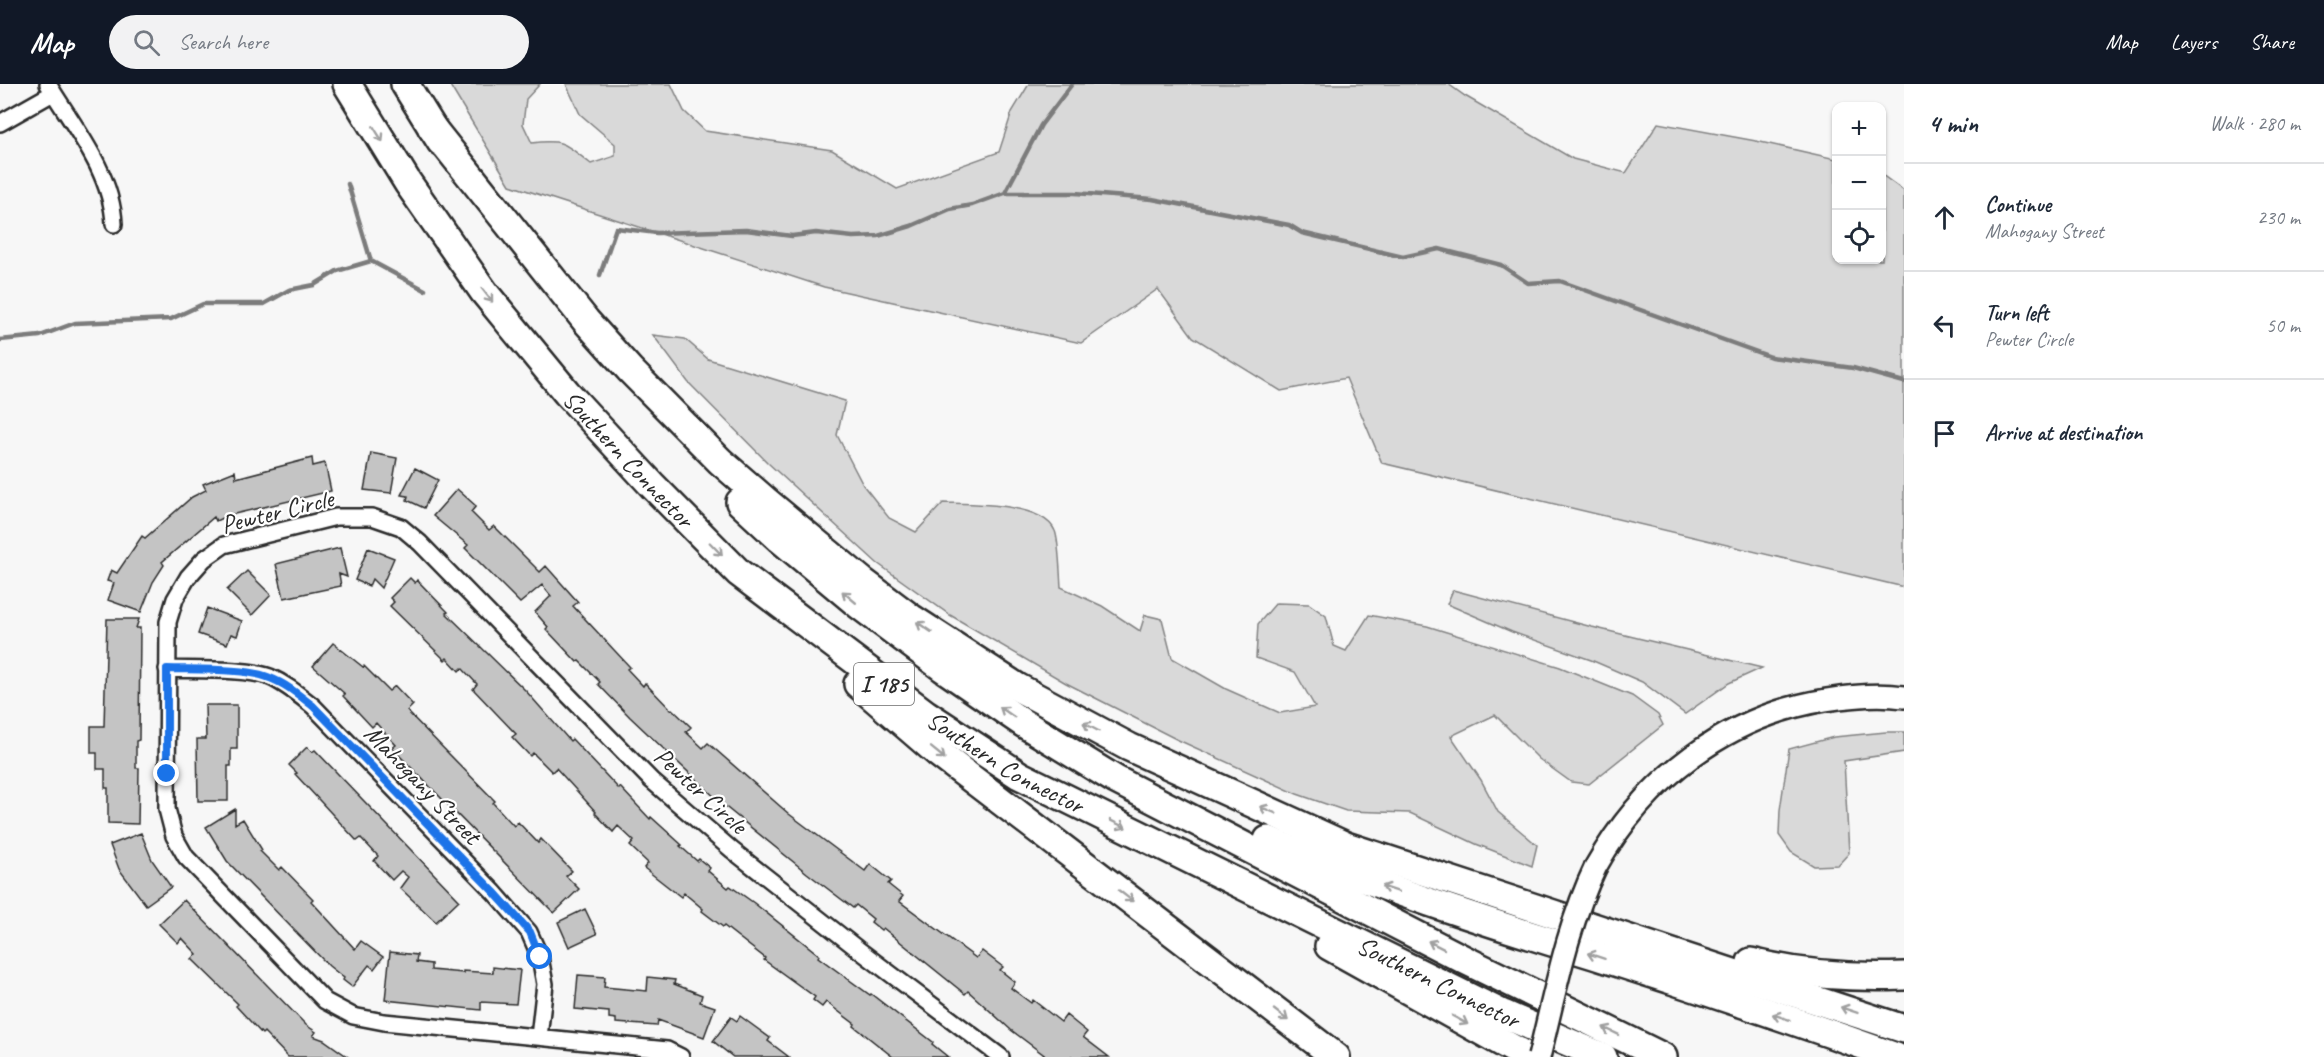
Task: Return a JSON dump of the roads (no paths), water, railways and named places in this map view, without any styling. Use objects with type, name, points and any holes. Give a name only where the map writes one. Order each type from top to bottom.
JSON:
[{"type":"highway","name":"Southern Connector","points":[[347,84],[408,183],[484,292],[567,393],[653,486],[739,573],[926,714],[1018,775],[1503,1014],[1603,1057]]},
{"type":"highway","name":"Southern Connector","points":[[405,84],[489,215],[557,305],[628,391],[703,468],[780,539],[859,606],[1023,723],[1116,780],[1463,959],[1663,1057]]},
{"type":"highway","points":[[432,128],[552,280],[630,370],[720,461],[862,581],[911,618],[1017,687],[1150,757],[1346,846],[1904,1029]]},
{"type":"highway","points":[[739,573],[794,629],[938,753],[1336,1057]]},
{"type":"highway","points":[[1046,736],[1080,749],[1163,792],[1260,837],[1362,879],[1896,1057]]},
{"type":"highway","points":[[1301,824],[1718,954],[1778,969],[1810,974],[1866,978],[1904,976]]},
{"type":"highway","points":[[1231,880],[1341,954],[1528,1057]]},
{"type":"street","points":[[0,123],[50,89],[102,175],[113,205],[114,224]]},
{"type":"street","name":"Pewter Circle","points":[[681,1057],[666,1050],[384,1022],[353,1016],[325,1001],[186,857],[174,836],[167,809],[168,622],[175,599],[188,577],[204,559],[224,545],[336,517],[372,517],[401,527],[420,543],[652,781],[732,850],[1001,1057]]},
{"type":"street","name":"Mahogany Street","points":[[167,669],[254,673],[268,676],[284,684],[313,706],[530,932],[540,957],[544,984],[539,1037]]},
{"type":"street","points":[[1539,1057],[1563,959],[1583,892],[1610,841],[1627,817],[1667,775],[1689,757],[1732,730],[1778,711],[1812,702],[1865,696],[1904,697]]},
{"type":"waterway","points":[[1005,193],[1041,125],[1072,84]]},
{"type":"waterway","points":[[348,184],[371,261]]},
{"type":"waterway","points":[[600,275],[616,228],[657,233],[746,230],[792,236],[816,233],[853,237],[878,236],[911,226],[950,209],[972,205],[1005,193],[1075,193],[1152,199],[1289,225],[1302,233],[1403,257],[1439,249],[1501,265],[1528,283],[1560,281],[1771,357],[1853,368],[1904,382]]},
{"type":"waterway","points":[[0,340],[40,336],[75,323],[171,319],[203,304],[264,304],[289,290],[314,285],[337,271],[371,261],[425,290]]}]
